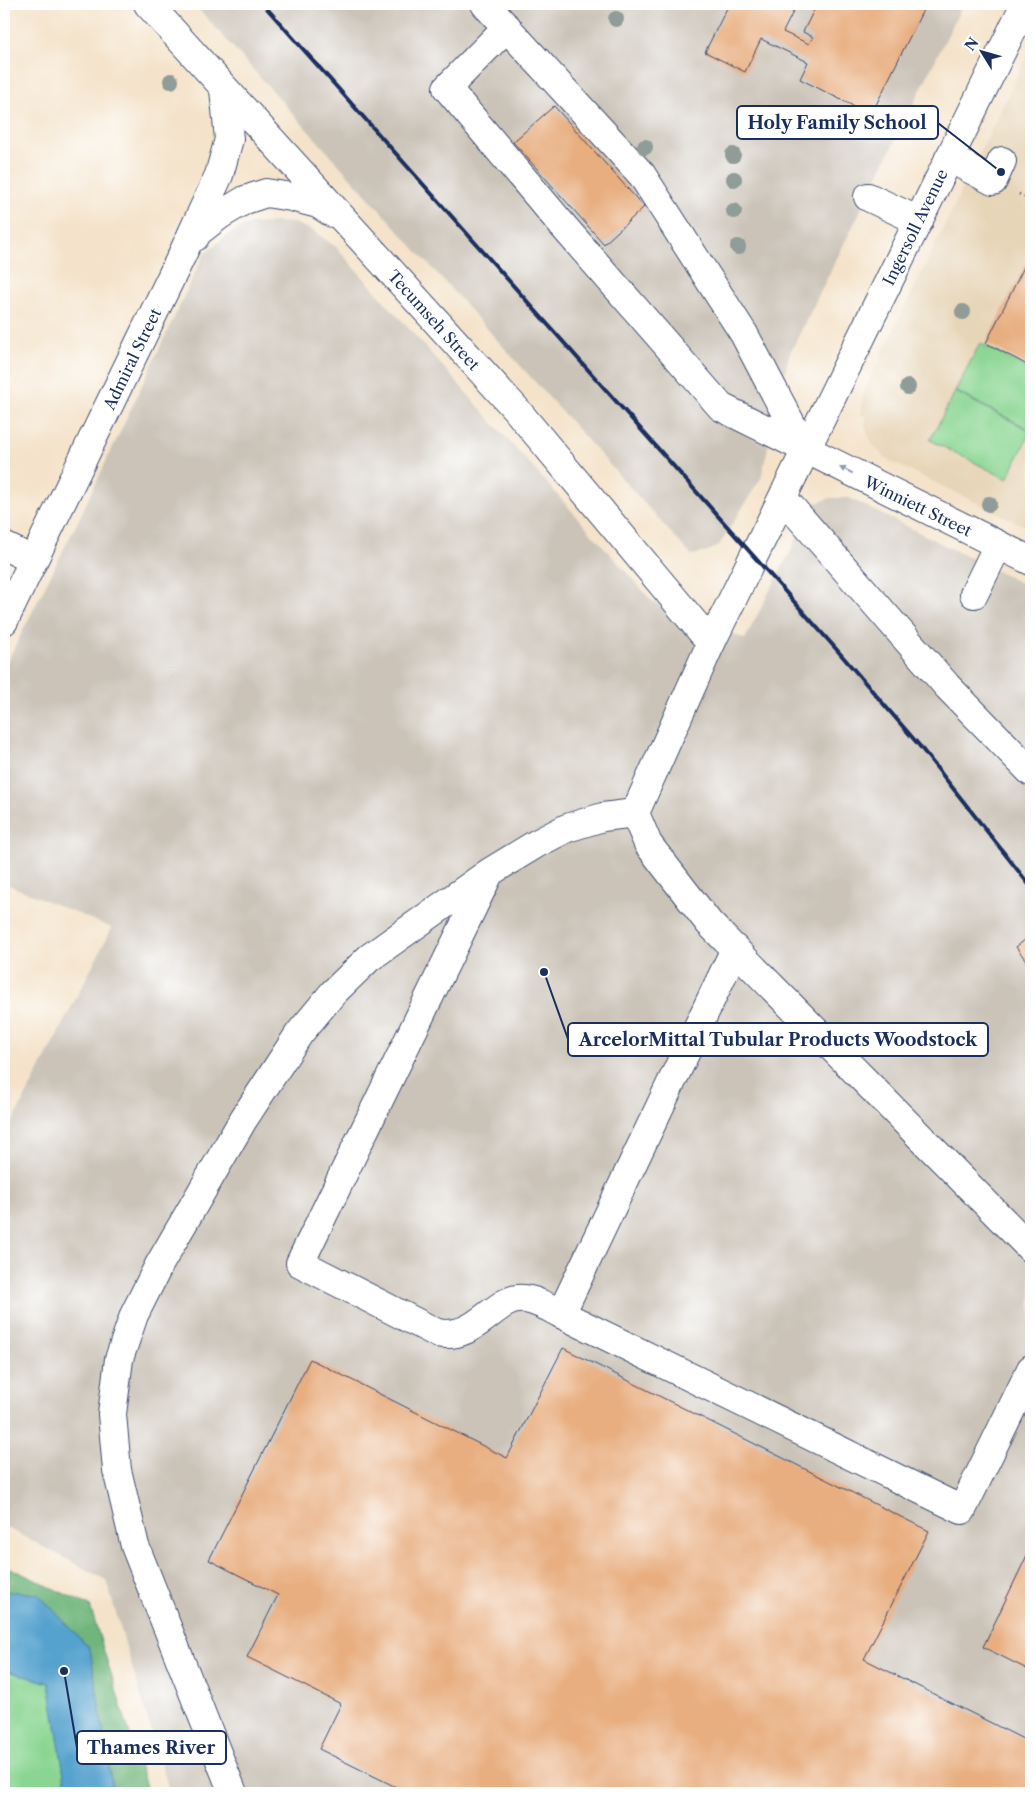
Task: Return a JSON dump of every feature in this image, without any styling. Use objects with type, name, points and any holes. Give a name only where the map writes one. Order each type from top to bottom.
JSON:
[{"type":"street","name":"Tecumseh Street","points":[[148,4],[343,221],[515,408],[711,643]]},
{"type":"street","points":[[485,4],[642,175],[744,334],[805,450]]},
{"type":"street","name":"Ingersoll Avenue","points":[[635,812],[711,643],[1025,4]]},
{"type":"street","name":"Winniett Street","points":[[507,27],[447,88],[564,227],[721,407],[1031,561]]},
{"type":"street","name":"Admiral Street","points":[[4,621],[219,175],[229,139],[224,89]]},
{"type":"street","points":[[949,158],[993,181],[1002,161]]},
{"type":"street","points":[[181,257],[198,232],[220,214],[245,200],[266,193],[318,204],[343,221]]},
{"type":"street","points":[[868,197],[919,221]]},
{"type":"street","points":[[783,498],[948,687],[1031,772]]},
{"type":"street","points":[[974,594],[998,545]]},
{"type":"street","points":[[4,546],[33,560]]},
{"type":"street","points":[[233,1793],[135,1546],[117,1470],[112,1414],[118,1359],[134,1315],[159,1265],[243,1120],[299,1034],[333,993],[369,958],[490,872],[567,828],[603,817],[635,812],[648,844],[709,923],[1031,1249]]},
{"type":"street","points":[[490,872],[300,1263],[437,1333],[451,1335],[469,1329],[511,1300],[523,1298],[540,1303],[962,1510],[1031,1369]]},
{"type":"street","points":[[561,1314],[735,949]]},
{"type":"shaded area","points":[[194,4],[963,4],[789,355],[761,478],[719,545],[707,552],[691,555]]},
{"type":"shaded area","points":[[1031,48],[1031,529],[886,459],[874,446],[869,437],[865,426],[866,416],[860,415],[864,391]]},
{"type":"shaded area","points":[[294,223],[312,230],[336,247],[652,601],[745,639],[808,517],[817,503],[830,498],[849,498],[1031,588],[1031,1793],[170,1793],[106,1580],[4,1526],[4,1139],[112,928],[4,883],[4,668],[78,521],[204,254],[231,232],[251,224]]},
{"type":"green space","points":[[980,343],[1031,370],[1031,430],[955,391]]},
{"type":"green space","points":[[955,392],[1031,431],[1007,479],[930,440]]},
{"type":"green space","points":[[4,1565],[90,1606],[148,1793],[113,1793],[90,1649],[38,1594],[4,1591]]},
{"type":"green space","points":[[4,1670],[49,1683],[67,1793],[4,1793]]},
{"type":"water","points":[[4,1591],[38,1594],[90,1649],[113,1793],[67,1793],[49,1683],[4,1670]]},
{"type":"building","points":[[729,4],[797,4],[783,32],[809,44],[813,37],[803,32],[817,4],[926,4],[871,115],[800,79],[808,62],[761,39],[745,72],[705,52]]},
{"type":"building","points":[[554,106],[644,207],[604,244],[513,142]]},
{"type":"building","points":[[1031,253],[1031,367],[986,343]]},
{"type":"building","points":[[1031,935],[1031,967],[1016,947]]},
{"type":"building","points":[[563,1348],[929,1531],[864,1659],[1031,1743],[1031,1793],[408,1793],[319,1749],[341,1704],[247,1657],[278,1595],[209,1560],[310,1359],[507,1458]]},
{"type":"building","points":[[1031,1547],[1031,1671],[983,1647]]},
{"type":"railway","points":[[263,4],[837,650],[918,744],[1031,887]]},
{"type":"place","name":"Holy Family School","points":[[1001,172]]},
{"type":"place","name":"ArcelorMittal Tubular Products Woodstock","points":[[544,972]]},
{"type":"place","name":"Thames River","points":[[64,1671]]}]
